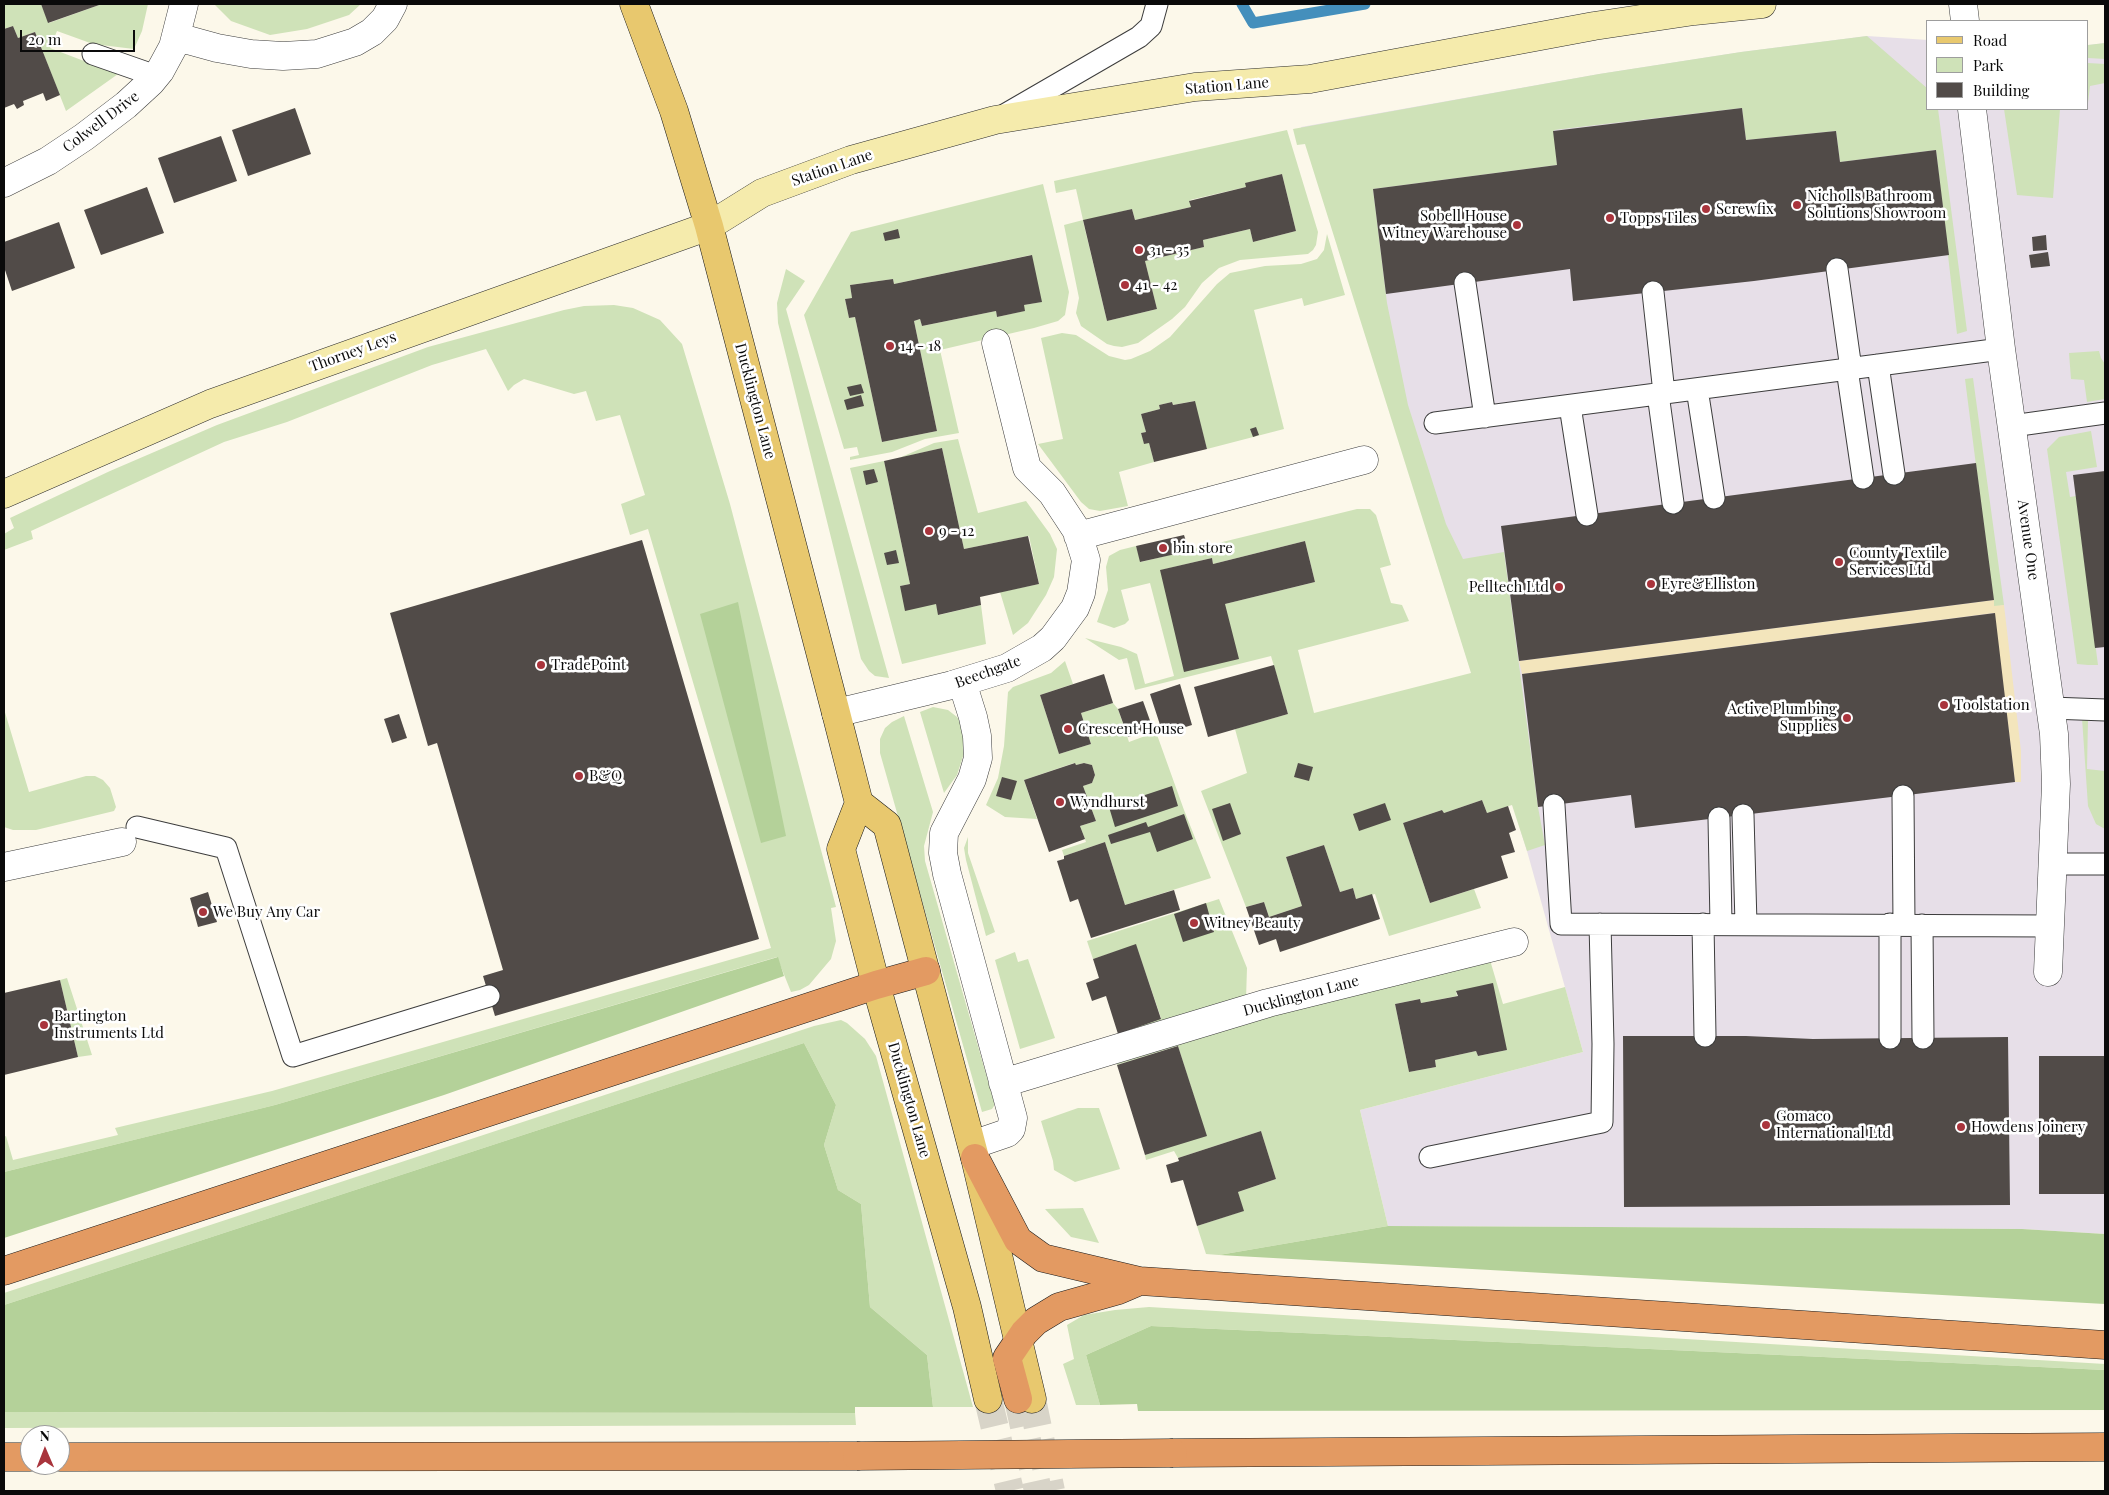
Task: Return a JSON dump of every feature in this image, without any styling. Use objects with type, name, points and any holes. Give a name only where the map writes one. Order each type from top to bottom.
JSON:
[{"type":"highway","points":[[4,1272],[876,985],[926,971]]},
{"type":"highway","points":[[974,1151],[1018,1240],[1043,1258],[1140,1281],[2105,1345]]},
{"type":"highway","points":[[1025,1399],[1007,1358],[1036,1321],[1059,1307],[1119,1290],[1140,1281]]},
{"type":"highway","points":[[70,1457],[857,1456],[2105,1447]]},
{"type":"highway","points":[[4,1457],[20,1457]]},
{"type":"main road","name":"Ducklington Lane","points":[[634,4],[674,110],[709,226],[859,803],[841,849],[876,985],[967,1307],[988,1399]]},
{"type":"main road","points":[[859,803],[887,825],[974,1151],[1019,1342]]},
{"type":"street","name":"Colwell Drive","points":[[4,183],[48,161],[84,137],[126,105],[156,76],[168,59],[177,38],[184,4]]},
{"type":"street","points":[[177,38],[251,54],[284,56],[317,54],[355,42],[372,32],[385,19],[393,4]]},
{"type":"street","name":"Station Lane","points":[[709,226],[762,193],[788,183],[851,160],[995,120],[1195,87],[1310,80],[1594,26],[1694,11],[1762,4]]},
{"type":"street","points":[[1963,4],[1965,20]]},
{"type":"street","name":"Avenue One","points":[[1972,110],[2001,349],[2051,708],[2056,784],[2048,972]]},
{"type":"street","name":"Thorney Leys","points":[[4,494],[210,404],[709,226]]},
{"type":"street","name":"Beechgate","points":[[836,713],[962,682],[1007,668],[1042,648],[1056,635],[1075,608],[1085,578],[1086,560],[1071,520],[1052,493],[1026,468],[996,343]]},
{"type":"street","points":[[1078,536],[1364,460]]},
{"type":"street","points":[[962,682],[973,717],[978,758],[972,779],[944,833],[943,853],[1013,1118],[1010,1129],[1000,1137],[974,1151]]},
{"type":"street","points":[[4,867],[129,834]]},
{"type":"street","name":"Ducklington Lane","points":[[1003,1083],[1268,1003],[1514,942]]},
{"type":"lane","points":[[995,120],[1140,37],[1151,26],[1158,4]]},
{"type":"lane","points":[[93,54],[156,76]]},
{"type":"lane","points":[[1837,269],[1863,478]]},
{"type":"lane","points":[[1465,283],[1485,417]]},
{"type":"lane","points":[[1653,292],[1661,393],[1673,504]]},
{"type":"lane","points":[[1435,423],[2001,349]]},
{"type":"lane","points":[[1878,366],[1894,474]]},
{"type":"lane","points":[[1698,388],[1714,498]]},
{"type":"lane","points":[[1570,406],[1587,515]]},
{"type":"lane","points":[[2012,426],[2105,413]]},
{"type":"lane","points":[[2051,708],[2105,710]]},
{"type":"lane","points":[[1902,796],[1905,925],[1923,1038]]},
{"type":"lane","points":[[1554,805],[1561,924],[2050,926]]},
{"type":"lane","points":[[1743,815],[1746,924]]},
{"type":"lane","points":[[1705,1036],[1719,818]]},
{"type":"lane","points":[[129,834],[226,848],[292,1056],[489,996]]},
{"type":"lane","points":[[2052,864],[2105,864]]},
{"type":"lane","points":[[1430,1157],[1602,1122],[1603,1044],[1600,924]]},
{"type":"lane","points":[[1890,1038],[1905,925]]},
{"type":"shaded area","points":[[1867,36],[1926,40],[1926,110],[2089,110],[2089,45],[2105,43],[2105,1234],[2022,1229],[1388,1226],[1360,1110],[1583,1052],[1527,851],[1301,127],[1599,74],[1741,52]]},
{"type":"green space","points":[[4,4],[41,4],[49,23],[102,4],[148,4],[142,31],[134,49],[93,44],[57,31],[50,48],[118,74],[66,111],[35,32],[18,38],[13,26],[4,29]]},
{"type":"green space","points":[[214,4],[361,4],[349,15],[307,29],[270,35],[231,21]]},
{"type":"green space","points":[[1867,36],[1926,87],[1926,110],[1938,110],[1967,331],[1957,334],[1936,150],[1840,162],[1836,131],[1746,140],[1742,108],[1554,130],[1557,165],[1373,189],[1387,303],[1408,405],[1446,524],[1463,559],[1504,552],[1538,807],[1545,845],[1527,851],[1512,805],[1487,813],[1482,800],[1444,813],[1442,810],[1403,823],[1430,903],[1474,889],[1481,908],[1389,936],[1375,894],[1356,899],[1353,888],[1340,892],[1324,845],[1286,857],[1302,906],[1269,917],[1264,902],[1246,907],[1201,791],[1247,773],[1235,729],[1288,714],[1271,656],[1135,690],[1127,658],[1119,660],[1085,638],[1121,647],[1137,654],[1145,684],[1174,676],[1150,583],[1121,590],[1129,620],[1125,624],[1114,628],[1097,622],[1108,590],[1106,567],[1109,556],[1120,550],[1136,546],[1141,562],[1357,509],[1370,509],[1376,515],[1391,565],[1380,568],[1391,603],[1402,605],[1409,621],[1298,650],[1314,713],[1471,673],[1305,144],[1297,145],[1293,129],[1599,74],[1741,52]],"holes":[[[1305,541],[1315,582],[1225,604],[1161,570],[1212,558],[1213,564]]]},
{"type":"green space","points":[[2105,43],[2105,59],[2089,58],[2089,45]]},
{"type":"green space","points":[[2089,63],[2105,64],[2105,83],[2090,86],[2089,94]]},
{"type":"green space","points":[[2004,110],[2060,110],[2053,198],[2017,195]]},
{"type":"green space","points":[[1287,130],[1318,232],[1316,245],[1308,254],[1240,260],[1219,268],[1202,283],[1185,307],[1172,319],[1138,343],[1122,347],[1114,346],[1107,344],[1081,326],[1076,313],[1079,298],[1064,225],[1083,220],[1076,189],[1056,193],[1054,181]],"holes":[[[1282,174],[1296,231],[1253,242],[1250,229],[1203,240],[1204,247],[1145,261],[1157,309],[1107,321],[1083,221],[1132,209],[1135,220],[1191,207],[1190,200],[1246,187],[1246,183]]]},
{"type":"green space","points":[[1043,184],[1069,292],[1065,315],[1058,321],[1034,328],[940,350],[959,433],[925,439],[892,452],[850,460],[850,457],[859,455],[857,447],[844,449],[804,315],[851,232]],"holes":[[[1031,255],[1041,302],[1024,305],[1024,311],[997,317],[996,311],[922,326],[920,319],[914,321],[937,431],[882,442],[855,317],[849,318],[845,299],[852,298],[850,285],[893,279],[894,284]]]},
{"type":"green space","points":[[1327,234],[1345,295],[1304,306],[1302,298],[1254,310],[1284,429],[1207,449],[1194,401],[1173,405],[1172,402],[1159,405],[1160,409],[1141,414],[1146,432],[1141,433],[1144,443],[1149,443],[1154,462],[1119,472],[1128,506],[1100,511],[1089,509],[1081,502],[1038,444],[1063,439],[1041,338],[1062,333],[1076,335],[1109,356],[1125,360],[1131,359],[1150,351],[1170,337],[1217,284],[1230,273],[1265,266],[1301,264],[1317,259],[1324,250]]},
{"type":"green space","points":[[786,269],[805,281],[786,309],[889,678],[875,676],[861,659],[778,323],[777,303]]},
{"type":"green space","points":[[614,305],[633,308],[660,320],[682,344],[730,504],[836,907],[831,908],[836,941],[831,959],[809,985],[800,990],[791,992],[777,957],[275,1105],[4,1172],[4,1137],[6,1136],[13,1160],[118,1135],[115,1128],[272,1091],[771,948],[648,529],[630,535],[621,504],[645,495],[620,415],[596,421],[586,391],[574,394],[524,379],[508,391],[486,349],[432,365],[287,422],[224,442],[31,531],[33,539],[4,550],[4,534],[14,528],[10,518],[110,471],[217,425],[428,347],[564,310],[584,306]]},
{"type":"green space","points":[[2099,351],[2105,364],[2105,399],[2087,402],[2084,380],[2071,379],[2069,353]]},
{"type":"green space","points":[[1973,378],[2004,605],[1994,607],[1965,379]]},
{"type":"green space","points":[[2091,431],[2097,467],[2066,472],[2070,497],[2076,496],[2098,665],[2077,664],[2047,449],[2059,437]]},
{"type":"green space","points":[[958,439],[978,513],[1026,501],[1050,534],[1057,549],[1054,577],[1046,595],[1028,623],[1013,635],[1000,592],[1039,584],[1029,536],[964,549],[942,448],[899,458],[934,443]]},
{"type":"green space","points":[[884,461],[910,584],[900,586],[936,604],[939,615],[981,605],[986,644],[902,664],[850,468]]},
{"type":"green space","points":[[738,602],[786,836],[761,843],[700,614]]},
{"type":"green space","points":[[1065,661],[1073,684],[1040,695],[1059,754],[1091,744],[1081,713],[1113,703],[1118,709],[1129,742],[1156,732],[1211,878],[1125,905],[1105,842],[1064,856],[1062,850],[1086,842],[1080,826],[1096,821],[1083,786],[1092,783],[1095,775],[1092,765],[1084,763],[1076,765],[1074,763],[1024,780],[1037,819],[1005,817],[986,805],[998,778],[1004,746],[1008,692],[1013,687],[1051,673]]},
{"type":"green space","points":[[933,707],[948,710],[957,717],[963,726],[965,750],[957,775],[944,793],[920,712]]},
{"type":"green space","points":[[4,709],[29,792],[86,776],[95,776],[103,780],[110,788],[116,807],[114,811],[36,830],[13,830],[4,827]]},
{"type":"green space","points":[[904,716],[933,812],[924,846],[925,861],[994,1102],[992,1109],[982,1112],[880,753],[880,739],[885,728]]},
{"type":"green space","points":[[2082,718],[2088,720],[2087,769],[2105,771],[2105,829],[2096,824],[2088,806]]},
{"type":"green space","points":[[968,837],[968,853],[995,932],[986,936],[966,860],[964,848]]},
{"type":"green space","points":[[1219,899],[1247,968],[1246,999],[1120,1039],[1118,1034],[1161,1018],[1136,945],[1093,959],[1087,941]]},
{"type":"green space","points":[[1015,952],[1018,962],[1028,959],[1055,1038],[1020,1049],[995,960]]},
{"type":"green space","points":[[778,957],[784,976],[444,1095],[4,1238],[4,1172],[275,1105]]},
{"type":"green space","points":[[1490,960],[1503,1004],[1565,987],[1583,1052],[1360,1110],[1388,1226],[1219,1255],[1206,1254],[1197,1226],[1243,1211],[1238,1192],[1276,1179],[1261,1131],[1178,1158],[1174,1151],[1146,1160],[1145,1155],[1206,1135],[1178,1046],[1117,1065],[1115,1061],[1213,1029]],"holes":[[[1456,991],[1507,1050],[1478,1056],[1476,1051],[1435,1060],[1436,1067],[1409,1072],[1395,1004],[1420,999],[1421,1003],[1457,996]]]},
{"type":"green space","points":[[67,978],[92,1055],[78,1057],[60,980]]},
{"type":"green space","points":[[841,1020],[865,1039],[876,1056],[973,1407],[933,1407],[927,1355],[870,1307],[861,1204],[838,1190],[824,1145],[836,1105],[804,1043],[4,1305],[4,1293],[814,1026]]},
{"type":"green space","points":[[804,1043],[836,1105],[824,1145],[838,1190],[861,1204],[870,1307],[927,1355],[933,1407],[855,1407],[855,1413],[4,1412],[4,1305]]},
{"type":"green space","points":[[1078,1108],[1099,1108],[1120,1169],[1075,1182],[1054,1170],[1041,1121]]},
{"type":"green space","points":[[1083,1208],[1099,1243],[1071,1237],[1045,1209]]},
{"type":"green space","points":[[1388,1226],[2022,1229],[2105,1234],[2105,1304],[1219,1255]]},
{"type":"green space","points":[[1149,1307],[2105,1364],[2105,1370],[1151,1326],[1086,1355],[1100,1405],[1076,1405],[1063,1364],[1074,1359],[1067,1325],[1084,1315]]},
{"type":"green space","points":[[1151,1326],[2105,1370],[2105,1410],[1138,1411],[1137,1404],[1100,1405],[1086,1355]]},
{"type":"green space","points":[[4,1412],[855,1413],[856,1425],[70,1428],[70,1425],[20,1425],[20,1428],[4,1428]]},
{"type":"sand","points":[[1994,600],[1994,606],[2004,605],[2021,751],[2021,782],[2015,782],[1994,613],[1522,674],[1519,661]]},
{"type":"building","points":[[41,4],[102,4],[48,23]]},
{"type":"building","points":[[13,26],[18,38],[35,32],[60,95],[46,101],[43,93],[23,101],[24,105],[17,109],[14,104],[4,108],[4,29]]},
{"type":"building","points":[[295,108],[311,154],[248,176],[232,130]]},
{"type":"building","points":[[1742,108],[1746,140],[1836,131],[1840,162],[1936,150],[1949,255],[1754,281],[1573,301],[1570,269],[1386,294],[1373,189],[1557,165],[1553,131]]},
{"type":"building","points":[[221,136],[237,181],[174,203],[158,158]]},
{"type":"building","name":"31 - 35","points":[[1282,174],[1296,231],[1253,242],[1250,229],[1203,240],[1204,247],[1145,261],[1157,309],[1107,321],[1083,220],[1132,209],[1135,220],[1191,207],[1189,201],[1246,187],[1245,183]]},
{"type":"building","points":[[147,187],[164,233],[101,255],[84,210]]},
{"type":"building","points":[[59,222],[75,268],[12,291],[4,267],[4,242]]},
{"type":"building","points":[[898,229],[900,238],[885,241],[883,233]]},
{"type":"building","points":[[2046,235],[2047,250],[2033,251],[2032,237]]},
{"type":"building","points":[[2048,252],[2050,266],[2031,268],[2029,255]]},
{"type":"building","name":"14 - 18","points":[[1032,255],[1042,302],[1024,305],[1025,311],[997,317],[996,311],[922,326],[920,319],[914,321],[937,431],[882,442],[855,317],[849,318],[845,299],[852,298],[850,285],[893,279],[894,284]]},
{"type":"building","points":[[861,384],[864,393],[850,396],[847,387]]},
{"type":"building","points":[[861,395],[864,406],[847,410],[844,400]]},
{"type":"building","points":[[1195,401],[1207,449],[1154,462],[1149,443],[1144,444],[1141,433],[1146,432],[1141,414],[1160,409],[1159,405],[1172,402],[1173,405]]},
{"type":"building","points":[[1256,427],[1259,435],[1253,437],[1250,429]]},
{"type":"building","name":"9 - 12","points":[[942,448],[964,549],[1028,536],[1039,584],[980,597],[981,605],[938,615],[936,604],[905,611],[900,586],[910,584],[884,461]]},
{"type":"building","points":[[1976,463],[1994,600],[1519,661],[1501,526]]},
{"type":"building","points":[[874,469],[878,482],[866,485],[863,471]]},
{"type":"building","points":[[2105,471],[2105,647],[2095,648],[2073,475]]},
{"type":"building","name":"bin store","points":[[1184,535],[1189,551],[1140,562],[1136,546]]},
{"type":"building","name":"B&Q","points":[[642,540],[759,939],[495,1016],[483,976],[503,970],[437,743],[428,746],[390,613]]},
{"type":"building","points":[[1305,541],[1315,582],[1225,604],[1239,659],[1184,672],[1160,570],[1212,558],[1213,564]]},
{"type":"building","points":[[896,550],[899,563],[887,565],[884,553]]},
{"type":"building","points":[[1995,613],[2015,782],[1635,828],[1631,795],[1538,807],[1522,674]]},
{"type":"building","points":[[1274,665],[1288,714],[1208,737],[1194,687]]},
{"type":"building","name":"Crescent House","points":[[1104,674],[1113,703],[1081,713],[1091,744],[1059,754],[1040,695]]},
{"type":"building","points":[[1180,684],[1192,725],[1163,734],[1150,694]]},
{"type":"building","points":[[1143,701],[1153,729],[1128,737],[1118,709]]},
{"type":"building","points":[[399,714],[407,738],[392,743],[384,719]]},
{"type":"building","name":"Wyndhurst","points":[[1075,763],[1076,765],[1084,763],[1092,765],[1095,775],[1092,783],[1083,786],[1096,821],[1080,826],[1085,839],[1049,852],[1024,780]]},
{"type":"building","points":[[1298,763],[1313,767],[1309,781],[1294,777]]},
{"type":"building","points":[[1002,777],[1017,781],[1011,800],[996,796]]},
{"type":"building","points":[[1172,786],[1178,806],[1115,827],[1109,807]]},
{"type":"building","points":[[1482,800],[1487,813],[1508,806],[1516,830],[1509,833],[1515,852],[1501,856],[1508,878],[1430,903],[1403,823],[1442,810],[1444,813]]},
{"type":"building","points":[[1230,803],[1241,834],[1223,841],[1212,809]]},
{"type":"building","points":[[1385,803],[1391,820],[1359,831],[1353,814]]},
{"type":"building","points":[[1184,814],[1193,839],[1157,852],[1150,832],[1111,844],[1108,835],[1146,822],[1148,827]]},
{"type":"building","points":[[1105,842],[1125,905],[1174,890],[1180,910],[1091,938],[1078,899],[1070,902],[1057,861],[1064,859],[1064,856]]},
{"type":"building","points":[[1324,845],[1340,892],[1353,888],[1356,899],[1372,894],[1380,919],[1280,952],[1276,939],[1259,945],[1246,907],[1264,902],[1269,917],[1302,906],[1286,857]]},
{"type":"building","points":[[208,892],[217,922],[198,927],[190,898]]},
{"type":"building","name":"Witney Beauty","points":[[1206,903],[1214,932],[1183,942],[1174,914]]},
{"type":"building","points":[[1136,944],[1161,1019],[1118,1034],[1106,996],[1092,1001],[1086,983],[1099,978],[1093,959]]},
{"type":"building","points":[[60,980],[78,1057],[4,1075],[4,993]]},
{"type":"building","points":[[1493,983],[1507,1050],[1478,1056],[1476,1051],[1435,1060],[1436,1067],[1409,1072],[1395,1004],[1420,999],[1421,1003],[1458,996],[1456,991]]},
{"type":"building","points":[[1623,1036],[1746,1036],[1813,1039],[2008,1037],[2010,1205],[1624,1207]]},
{"type":"building","points":[[1178,1046],[1207,1136],[1145,1155],[1117,1065]]},
{"type":"building","points":[[2039,1056],[2105,1056],[2105,1194],[2039,1194]]},
{"type":"building","points":[[1261,1131],[1276,1179],[1238,1192],[1244,1211],[1197,1226],[1183,1180],[1171,1183],[1166,1165],[1179,1161],[1178,1158]]},
{"type":"waterway","points":[[1242,4],[1253,23],[1365,4]]},
{"type":"tunnel","points":[[988,1399],[1010,1491]]},
{"type":"tunnel","points":[[1018,1399],[1038,1491]]},
{"type":"tunnel","points":[[1032,1399],[1051,1491]]},
{"type":"place","name":"Nicholls Bathroom Solutions Showroom","points":[[1797,205]]},
{"type":"place","name":"Screwfix","points":[[1706,209]]},
{"type":"place","name":"Topps Tiles","points":[[1610,218]]},
{"type":"place","name":"Sobell House Witney Warehouse","points":[[1517,225]]},
{"type":"place","name":"31 - 35","points":[[1139,250]]},
{"type":"place","name":"41 - 42","points":[[1125,285]]},
{"type":"place","name":"14 - 18","points":[[890,346]]},
{"type":"place","name":"9 - 12","points":[[929,531]]},
{"type":"place","name":"bin store","points":[[1163,548]]},
{"type":"place","name":"County Textile Services Ltd","points":[[1839,562]]},
{"type":"place","name":"Eyre&Elliston","points":[[1651,584]]},
{"type":"place","name":"Pelltech Ltd","points":[[1559,587]]},
{"type":"place","name":"TradePoint","points":[[541,665]]},
{"type":"place","name":"Toolstation","points":[[1944,705]]},
{"type":"place","name":"Active Plumbing Supplies","points":[[1847,718]]},
{"type":"place","name":"Crescent House","points":[[1068,729]]},
{"type":"place","name":"B&Q","points":[[579,776]]},
{"type":"place","name":"Wyndhurst","points":[[1060,802]]},
{"type":"place","name":"We Buy Any Car","points":[[203,912]]},
{"type":"place","name":"Witney Beauty","points":[[1194,923]]},
{"type":"place","name":"Bartington Instruments Ltd","points":[[44,1025]]},
{"type":"place","name":"Gomaco International Ltd","points":[[1766,1125]]},
{"type":"place","name":"Howdens Joinery","points":[[1961,1127]]}]
